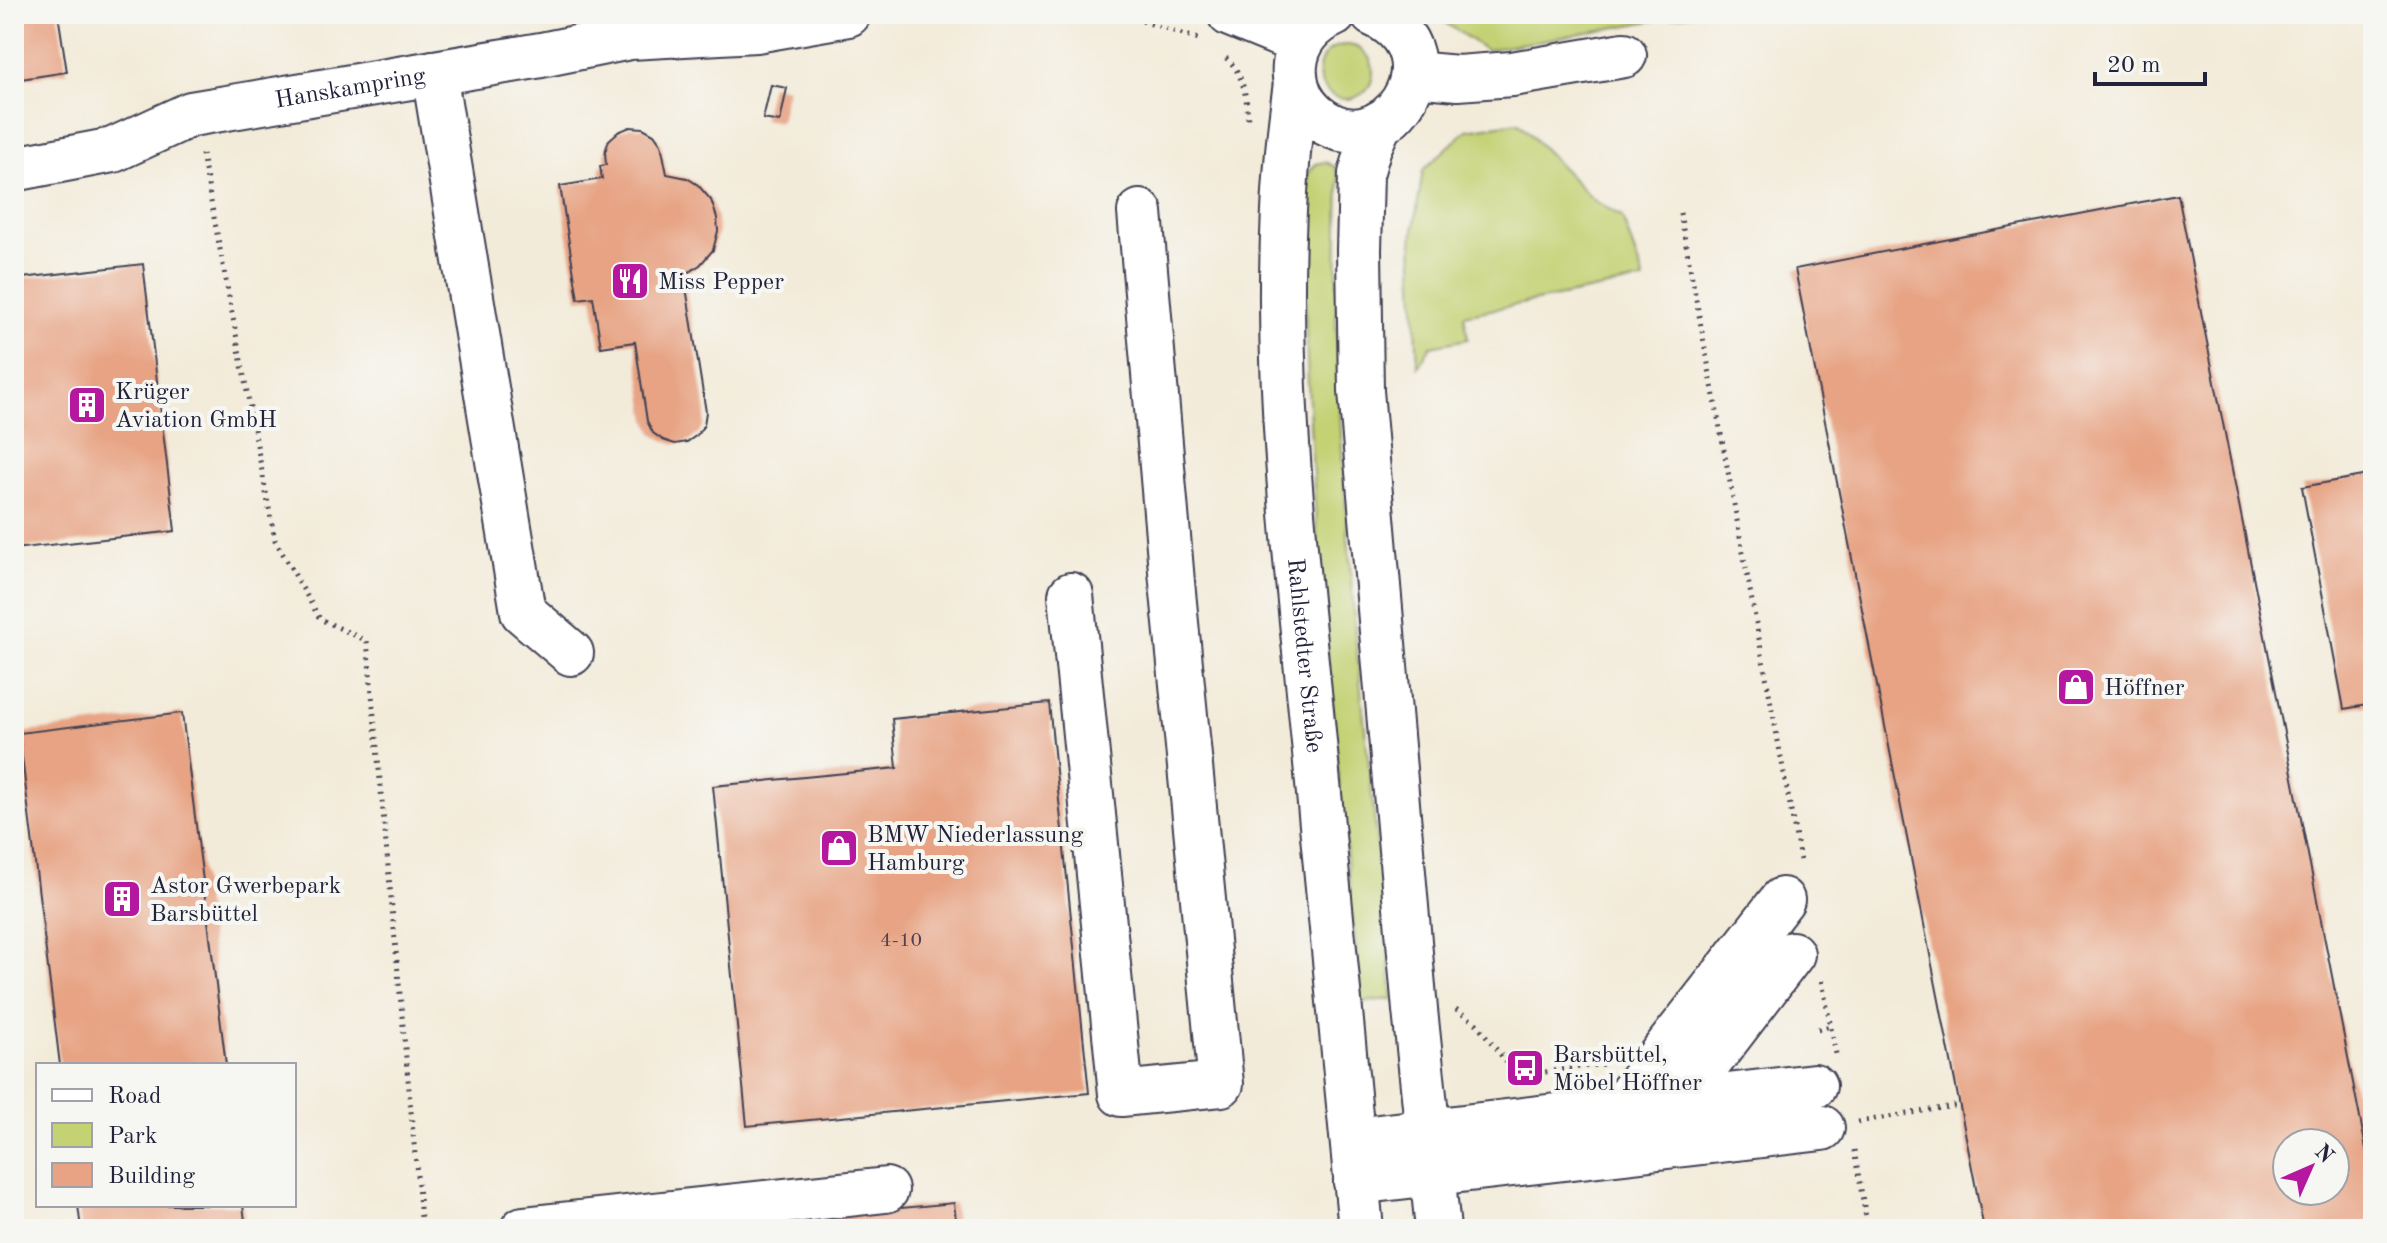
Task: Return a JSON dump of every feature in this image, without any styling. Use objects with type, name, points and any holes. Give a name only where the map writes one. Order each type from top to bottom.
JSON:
[{"type":"street","points":[[1230,14],[1298,63]]},
{"type":"street","points":[[1334,14],[1316,24],[1298,63],[1299,92],[1309,109],[1333,126],[1352,129],[1380,123],[1401,107],[1410,91],[1413,74],[1410,49],[1389,22],[1373,14]]},
{"type":"street","name":"Hanskampring","points":[[14,169],[113,150],[191,114],[541,55],[691,24],[756,30],[832,16]]},
{"type":"street","points":[[1413,74],[1458,78],[1512,74],[1624,55]]},
{"type":"street","name":"Rahlstedter Straße","points":[[1298,63],[1285,183],[1282,271],[1285,419],[1361,1229]]},
{"type":"street","points":[[434,73],[523,612],[571,653]]},
{"type":"street","points":[[1380,123],[1361,174],[1361,391],[1415,1010],[1438,1229]]},
{"type":"street","points":[[1071,595],[1121,1094],[1221,1084],[1140,212]]},
{"type":"street","points":[[1619,1109],[1792,883]]},
{"type":"street","points":[[1679,1102],[1806,961]]},
{"type":"street","points":[[1353,1140],[1679,1102],[1826,1077]]},
{"type":"street","points":[[1356,1182],[1841,1130]]},
{"type":"street","points":[[523,1229],[886,1190]]},
{"type":"path","points":[[191,114],[202,156],[275,540],[320,619],[367,641],[422,1229]]},
{"type":"path","points":[[1680,213],[1792,883]]},
{"type":"path","points":[[1806,961],[1831,1026],[1826,1077]]},
{"type":"path","points":[[1450,1008],[1460,1010],[1477,1024],[1517,1076],[1610,1063]]},
{"type":"path","points":[[1818,1029],[1831,1026]]},
{"type":"path","points":[[1868,1229],[1841,1130],[1960,1105]]},
{"type":"green space","points":[[1432,14],[1691,14],[1486,50]]},
{"type":"green space","points":[[1346,45],[1365,53],[1373,72],[1365,91],[1346,99],[1327,91],[1319,72],[1327,53]]},
{"type":"green space","points":[[1518,122],[1592,199],[1622,217],[1644,280],[1464,315],[1468,339],[1431,346],[1418,367],[1412,242],[1423,170],[1467,130]]},
{"type":"green space","points":[[1325,162],[1335,167],[1339,178],[1336,329],[1342,454],[1355,632],[1393,999],[1361,1002],[1328,667],[1306,331],[1308,173],[1316,164]]},
{"type":"building","points":[[14,14],[58,14],[67,72],[14,80]]},
{"type":"building","points":[[771,85],[787,88],[780,122],[763,119]]},
{"type":"building","name":"Miss Pepper","points":[[630,127],[643,128],[654,134],[661,144],[667,174],[687,178],[698,185],[711,200],[717,218],[718,231],[713,250],[700,265],[684,275],[706,412],[704,425],[687,442],[675,444],[653,433],[647,421],[635,342],[601,347],[593,297],[578,299],[560,186],[602,179],[600,166],[606,165],[605,152],[609,140]]},
{"type":"building","name":"Höffner","points":[[2178,195],[2373,1184],[2373,1229],[1984,1229],[1795,269]]},
{"type":"building","name":"Krüger Aviation GmbH","points":[[143,264],[175,531],[14,549],[14,279]]},
{"type":"building","points":[[2373,474],[2373,704],[2344,709],[2302,487]]},
{"type":"building","points":[[1049,703],[1089,1093],[747,1126],[713,786],[897,768],[892,719]]},
{"type":"building","name":"Astor Gwerbepark Barsbüttel","points":[[182,713],[226,1063],[60,1063],[19,733]]},
{"type":"building","points":[[954,1203],[957,1229],[699,1227]]},
{"type":"building","points":[[78,1207],[243,1207],[246,1229],[81,1229]]},
{"type":"place","name":"Miss Pepper","points":[[630,281]]},
{"type":"place","name":"Krüger Aviation GmbH","points":[[87,405]]},
{"type":"place","name":"Höffner","points":[[2076,687]]},
{"type":"place","name":"BMW Niederlassung Hamburg","points":[[839,848]]},
{"type":"place","name":"Astor Gwerbepark Barsbüttel","points":[[122,899]]},
{"type":"place","name":"Barsbüttel, Möbel Höffner","points":[[1525,1068]]}]
